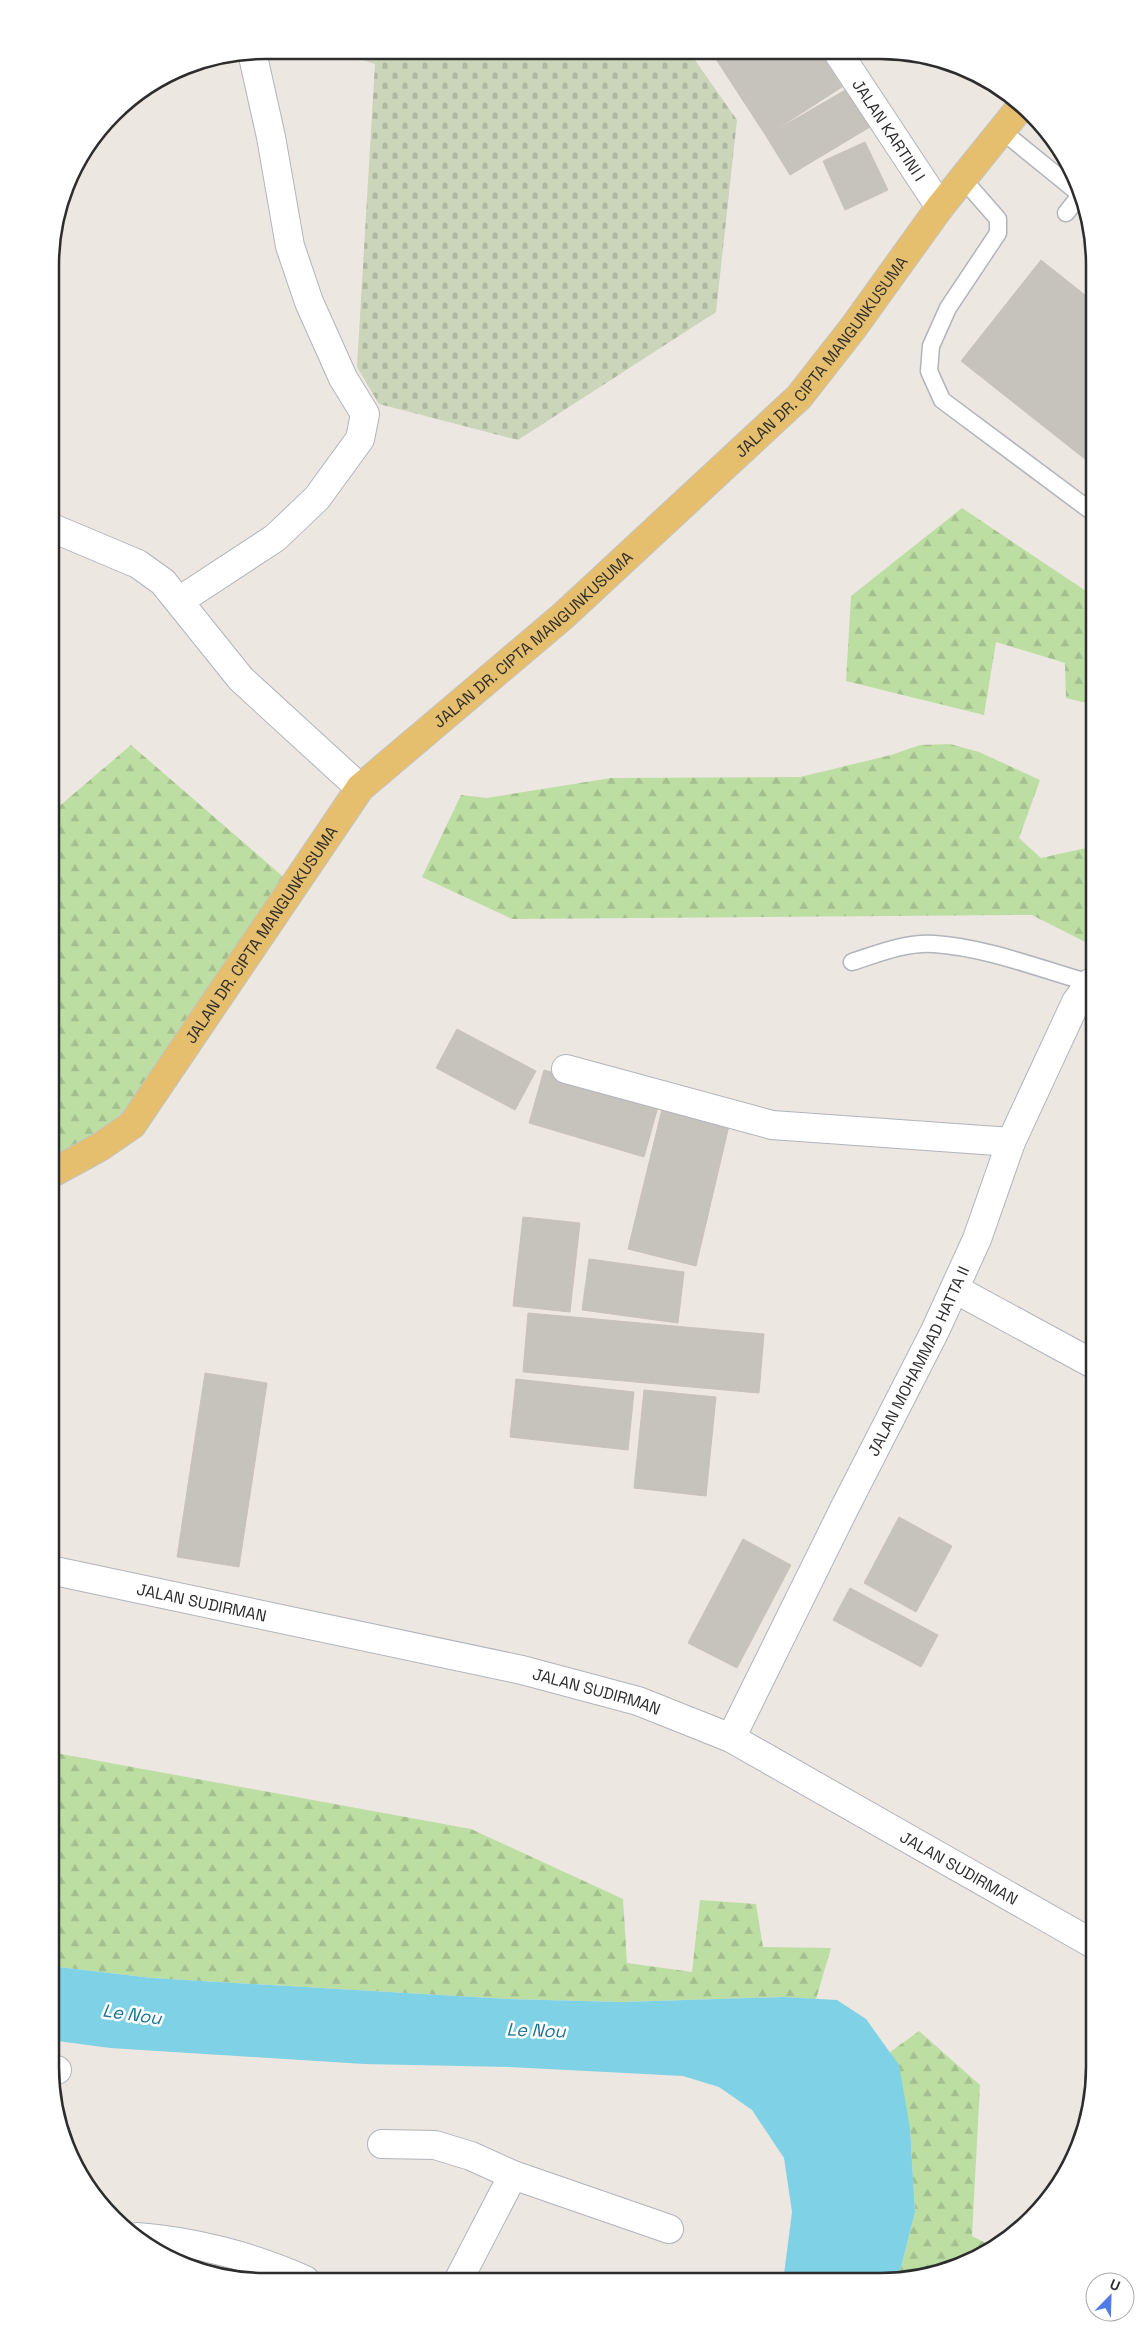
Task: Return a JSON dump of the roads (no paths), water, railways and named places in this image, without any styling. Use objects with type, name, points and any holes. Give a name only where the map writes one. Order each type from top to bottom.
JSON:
[{"type":"main road","name":"JALAN DR. CIPTA MANGUNKUSUMA","points":[[59,1169],[100,1148],[132,1124],[360,788],[563,616],[799,397],[853,328],[940,207],[1017,111]]},
{"type":"street","points":[[179,601],[275,538],[317,498],[360,439],[365,414],[343,378],[309,302],[290,246],[253,59]]},
{"type":"street","name":"JALAN KARTINI I","points":[[843,59],[940,207]]},
{"type":"street","points":[[59,531],[138,564],[163,582],[241,679],[360,788]]},
{"type":"street","name":"JALAN MOHAMMAD HATTA II","points":[[731,1738],[955,1289],[977,1239],[1011,1142],[1076,1002],[1086,990]]},
{"type":"street","points":[[566,1069],[772,1125],[1011,1142]]},
{"type":"street","points":[[955,1289],[1086,1360]]},
{"type":"street","name":"JALAN SUDIRMAN","points":[[59,1572],[522,1670],[638,1701],[731,1738],[1086,1940]]},
{"type":"street","points":[[382,2144],[435,2145],[471,2156],[513,2175],[669,2229]]},
{"type":"street","points":[[462,2273],[513,2175]]},
{"type":"street","points":[[148,2238],[164,2239],[243,2258],[285,2273]]},
{"type":"lane","points":[[1001,130],[1071,186]]},
{"type":"lane","points":[[962,179],[998,219],[998,233],[982,260],[948,308],[931,346],[928,370],[942,400],[1086,507]]},
{"type":"lane","points":[[1066,213],[1076,201]]},
{"type":"lane","points":[[852,962],[893,949],[933,944],[995,955],[1086,981]]},
{"type":"water","name":"Le Nou","points":[[59,1967],[152,1978],[508,1999],[622,2002],[784,1997],[837,2000],[866,2019],[899,2065],[910,2128],[915,2212],[900,2272],[784,2273],[792,2212],[784,2158],[752,2110],[719,2087],[683,2076],[509,2067],[364,2064],[110,2048],[59,2041]]}]
